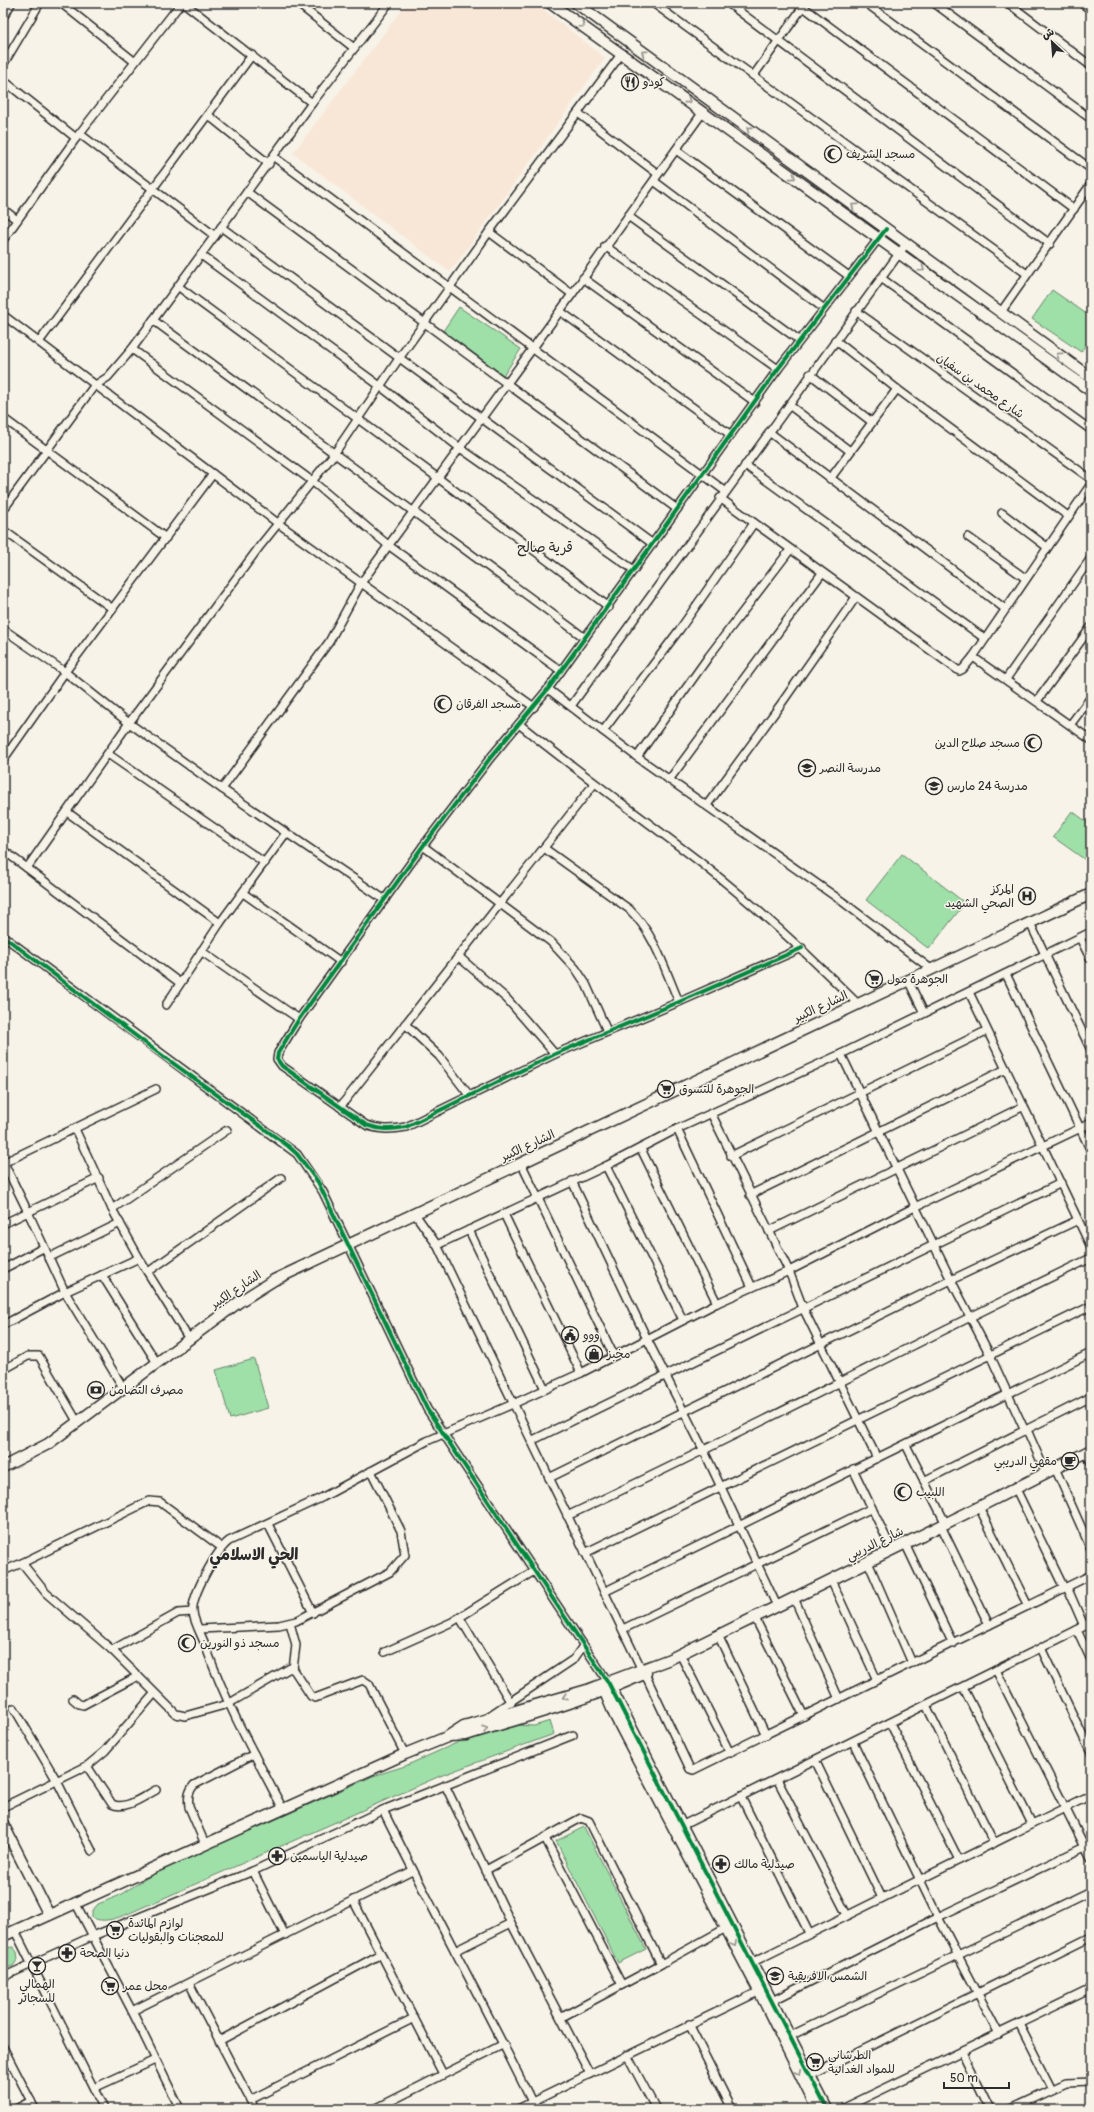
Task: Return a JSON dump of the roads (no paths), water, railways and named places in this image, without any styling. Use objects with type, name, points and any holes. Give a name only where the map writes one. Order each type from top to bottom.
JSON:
[{"type":"highway","points":[[3,12],[8,3]]},
{"type":"street","points":[[3,65],[40,3]]},
{"type":"street","points":[[61,3],[135,62]]},
{"type":"street","points":[[3,240],[78,136],[181,3]]},
{"type":"street","points":[[184,3],[312,103]]},
{"type":"street","points":[[298,3],[354,48]]},
{"type":"street","points":[[3,510],[94,386],[108,377],[132,349],[269,164],[312,103],[389,3]]},
{"type":"street","points":[[550,3],[622,53],[1091,391]]},
{"type":"street","points":[[576,3],[1091,378]]},
{"type":"street","points":[[654,3],[754,74],[895,179],[1027,274]]},
{"type":"street","points":[[728,3],[1050,244]]},
{"type":"street","points":[[866,3],[1091,169]]},
{"type":"street","points":[[934,3],[1091,119]]},
{"type":"street","points":[[1008,3],[1091,66]]},
{"type":"street","points":[[1081,3],[1091,10]]},
{"type":"street","points":[[754,74],[779,40],[802,4],[1074,209]]},
{"type":"street","points":[[27,868],[129,723],[260,546],[334,454],[400,357],[489,232],[622,53]]},
{"type":"street","points":[[39,342],[154,190],[252,56]]},
{"type":"street","points":[[3,80],[215,236]]},
{"type":"street","points":[[222,789],[329,642],[362,583],[388,545],[560,311],[703,112]]},
{"type":"street","points":[[578,113],[658,174]]},
{"type":"street","points":[[208,115],[269,164]]},
{"type":"street","points":[[676,150],[849,276]]},
{"type":"street","points":[[274,157],[725,491]]},
{"type":"street","points":[[654,181],[823,308]]},
{"type":"street","points":[[1001,312],[1091,184]]},
{"type":"street","points":[[247,192],[677,510]]},
{"type":"street","points":[[3,209],[17,220]]},
{"type":"street","points":[[628,216],[799,340]]},
{"type":"street","points":[[221,227],[653,544]]},
{"type":"street","points":[[802,948],[555,1054],[406,1127],[392,1130],[366,1125],[282,1066],[277,1059],[278,1053],[299,1019],[424,846],[469,786],[548,689],[609,607],[702,474],[799,340],[886,229]]},
{"type":"street","points":[[489,232],[572,294]]},
{"type":"street","points":[[571,706],[725,491],[906,244]]},
{"type":"street","points":[[606,246],[778,369]]},
{"type":"street","points":[[202,255],[380,386],[460,448],[634,570]]},
{"type":"street","points":[[583,278],[755,402]]},
{"type":"street","points":[[881,278],[1091,430]]},
{"type":"street","points":[[179,287],[438,478],[609,607]]},
{"type":"street","points":[[560,311],[731,435]]},
{"type":"street","name":"شارع محمد بن سفيان","points":[[856,311],[1091,478]]},
{"type":"street","points":[[3,315],[94,386],[279,524],[534,707]]},
{"type":"street","points":[[153,320],[585,638]]},
{"type":"street","points":[[835,340],[897,389],[1068,516]]},
{"type":"street","points":[[132,349],[312,481],[388,545],[561,671]]},
{"type":"street","points":[[810,374],[872,422]]},
{"type":"street","points":[[830,479],[897,389]]},
{"type":"street","points":[[789,405],[850,451]]},
{"type":"street","points":[[3,418],[166,538]]},
{"type":"street","points":[[769,432],[1004,608]]},
{"type":"street","points":[[745,465],[984,638]]},
{"type":"street","points":[[3,760],[65,672],[213,474]]},
{"type":"street","points":[[720,498],[959,671],[963,669],[973,657],[1004,608],[1091,484]]},
{"type":"street","points":[[1002,513],[1047,547]]},
{"type":"street","points":[[603,731],[680,629],[754,523]]},
{"type":"street","points":[[3,530],[113,609]]},
{"type":"street","points":[[968,537],[1025,578]]},
{"type":"street","points":[[637,757],[709,656],[790,550]]},
{"type":"street","points":[[1006,679],[1091,558]]},
{"type":"street","points":[[669,780],[822,573]]},
{"type":"street","points":[[707,805],[781,704],[856,597]]},
{"type":"street","points":[[1037,701],[1091,627]]},
{"type":"street","points":[[3,630],[65,672],[129,723],[222,789],[386,900]]},
{"type":"street","points":[[973,657],[1091,740]]},
{"type":"street","points":[[548,689],[637,757],[843,902],[932,969]]},
{"type":"street","points":[[1070,725],[1091,697]]},
{"type":"street","points":[[519,724],[594,784],[700,862],[802,948],[858,1004]]},
{"type":"street","points":[[108,754],[265,863]]},
{"type":"street","points":[[340,1107],[498,903],[544,848],[594,784]]},
{"type":"street","points":[[67,812],[220,923]]},
{"type":"street","points":[[166,1005],[220,923],[286,833]]},
{"type":"street","points":[[424,846],[498,903],[539,932],[568,960],[586,984],[607,1031]]},
{"type":"street","points":[[544,848],[629,909],[641,921],[652,939],[679,1002]]},
{"type":"street","points":[[3,850],[180,983]]},
{"type":"street","points":[[243,893],[341,962]]},
{"type":"street","name":"الشارع الكبير","points":[[3,1467],[48,1444],[124,1389],[239,1302],[274,1280],[1091,894]]},
{"type":"street","points":[[1030,923],[1091,1050]]},
{"type":"street","points":[[438,1245],[537,1197],[606,1166],[677,1129],[841,1054],[1091,932]]},
{"type":"street","points":[[3,936],[297,1154],[323,1192],[409,1374],[442,1434],[601,1674],[606,1687],[678,1828],[726,1928],[762,1990],[817,2109]]},
{"type":"street","points":[[1080,938],[1091,960]]},
{"type":"street","points":[[201,951],[299,1019]]},
{"type":"street","points":[[458,956],[507,999],[555,1054]]},
{"type":"street","points":[[1006,974],[1091,1150]]},
{"type":"street","points":[[908,980],[924,1013]]},
{"type":"street","points":[[969,992],[986,1031],[1043,1145],[1091,1247]]},
{"type":"street","points":[[405,1024],[439,1056],[470,1095]]},
{"type":"street","points":[[731,1156],[986,1031]]},
{"type":"street","points":[[841,1054],[914,1207],[990,1355],[1007,1395],[1026,1431],[1050,1470],[1091,1549]]},
{"type":"street","points":[[750,1194],[1006,1069]]},
{"type":"street","points":[[124,1389],[66,1292],[43,1248],[28,1212],[3,1163],[156,1089]]},
{"type":"street","points":[[769,1231],[1024,1106]]},
{"type":"street","points":[[711,1113],[789,1271],[804,1308],[877,1458]]},
{"type":"street","points":[[282,1809],[228,1704],[193,1612],[200,1588],[210,1565],[221,1547],[229,1541],[268,1524],[442,1434],[581,1373],[717,1303],[752,1286],[789,1271],[914,1207],[1091,1123]]},
{"type":"street","points":[[76,1129],[112,1209],[139,1258],[189,1339]]},
{"type":"street","points":[[677,1129],[752,1286]]},
{"type":"street","points":[[112,1209],[227,1130]]},
{"type":"street","points":[[641,1149],[717,1303]]},
{"type":"street","points":[[521,1164],[614,1356]]},
{"type":"street","points":[[606,1166],[683,1320]]},
{"type":"street","points":[[3,1224],[99,1178]]},
{"type":"street","points":[[148,1272],[281,1178]]},
{"type":"street","points":[[572,1182],[647,1339],[721,1486],[777,1606]]},
{"type":"street","points":[[531,1441],[1061,1183]]},
{"type":"street","points":[[415,1214],[438,1245],[513,1404],[690,1769],[693,1770],[730,1753],[1091,1575]]},
{"type":"street","points":[[504,1214],[581,1373]]},
{"type":"street","points":[[549,1478],[951,1280],[1078,1220]]},
{"type":"street","points":[[48,1258],[120,1223]]},
{"type":"street","points":[[470,1230],[545,1389]]},
{"type":"street","points":[[3,1269],[43,1248]]},
{"type":"street","points":[[3,1325],[66,1292],[139,1258]]},
{"type":"street","points":[[567,1516],[841,1382],[970,1316],[1091,1258]]},
{"type":"street","points":[[102,1275],[158,1363]]},
{"type":"street","points":[[585,1553],[858,1418],[1091,1306]]},
{"type":"street","points":[[604,1592],[1091,1353]]},
{"type":"street","points":[[3,1370],[28,1356],[39,1356],[78,1423]]},
{"type":"street","points":[[924,1481],[1091,1397]]},
{"type":"street","points":[[906,1445],[924,1481],[989,1625]]},
{"type":"street","points":[[1089,1451],[1091,1462]]},
{"type":"street","name":"شارع الدريبي","points":[[606,1687],[643,1671],[658,1668],[670,1659],[718,1634],[1016,1489],[1089,1451]]},
{"type":"street","points":[[853,1469],[892,1550]]},
{"type":"street","points":[[200,1629],[290,1623],[313,1613],[390,1572],[405,1555],[401,1531],[371,1471]]},
{"type":"street","points":[[678,1828],[1088,1625],[1065,1588],[1016,1489]]},
{"type":"street","points":[[3,1571],[22,1564],[150,1501],[160,1502],[221,1547]]},
{"type":"street","points":[[979,1507],[1028,1606]]},
{"type":"street","points":[[623,1629],[872,1508]]},
{"type":"street","points":[[268,1524],[313,1613]]},
{"type":"street","points":[[905,1543],[952,1644]]},
{"type":"street","points":[[868,1562],[912,1663]]},
{"type":"street","points":[[22,1564],[46,1593],[112,1650],[154,1694],[176,1714],[184,1716],[228,1704],[288,1669],[292,1669]]},
{"type":"street","points":[[385,1652],[460,1618],[534,1571]]},
{"type":"street","points":[[831,1580],[877,1680]]},
{"type":"street","points":[[794,1598],[839,1699]]},
{"type":"street","points":[[112,1650],[178,1613],[193,1612]]},
{"type":"street","points":[[754,1616],[804,1716]]},
{"type":"street","points":[[460,1618],[511,1703]]},
{"type":"street","points":[[290,1623],[296,1645],[292,1669],[311,1696],[315,1698],[363,1680],[369,1684],[405,1754]]},
{"type":"street","points":[[1076,1630],[1091,1660]]},
{"type":"street","points":[[718,1634],[766,1735]]},
{"type":"street","points":[[482,1720],[511,1703],[574,1659],[583,1646]]},
{"type":"street","points":[[1040,1648],[1091,1753]]},
{"type":"street","points":[[680,1654],[730,1753]]},
{"type":"street","points":[[996,1670],[1065,1808],[1088,1845],[1091,1859]]},
{"type":"street","points":[[73,1699],[83,1705],[138,1676]]},
{"type":"street","points":[[3,1936],[74,1902],[405,1754],[447,1737],[464,1726],[606,1687]]},
{"type":"street","points":[[447,1737],[466,1735],[606,1687]]},
{"type":"street","points":[[963,1687],[1032,1824]]},
{"type":"street","points":[[3,1807],[87,1766],[110,1746],[154,1694]]},
{"type":"street","points":[[926,1705],[994,1843]]},
{"type":"street","points":[[14,1708],[57,1781],[92,1851]]},
{"type":"street","points":[[890,1723],[958,1860]]},
{"type":"street","points":[[3,1976],[93,1936],[253,1871],[383,1810],[573,1735]]},
{"type":"street","points":[[853,1742],[938,1917],[999,2034]]},
{"type":"street","points":[[205,1844],[189,1807],[188,1800],[190,1789],[194,1785],[254,1754]]},
{"type":"street","points":[[815,1760],[882,1898]]},
{"type":"street","points":[[87,1766],[112,1804],[116,1806],[128,1804],[156,1790]]},
{"type":"street","points":[[777,1779],[846,1915]]},
{"type":"street","points":[[445,1785],[511,1923],[562,2017],[590,2074]]},
{"type":"street","points":[[753,1962],[1091,1795]]},
{"type":"street","points":[[741,1797],[809,1933]]},
{"type":"street","points":[[383,1810],[412,1871],[504,2044],[532,2102]]},
{"type":"street","points":[[486,1870],[581,1818],[589,1821],[661,1964]]},
{"type":"street","points":[[3,1824],[6,1840],[49,1915]]},
{"type":"street","points":[[678,1828],[753,1962],[762,1990],[772,2001],[826,2109]]},
{"type":"street","points":[[545,1838],[622,1985]]},
{"type":"street","points":[[772,2001],[938,1917],[1088,1845]]},
{"type":"street","points":[[253,1871],[285,1935]]},
{"type":"street","points":[[132,2011],[412,1871]]},
{"type":"street","points":[[790,2036],[1091,1891]]},
{"type":"street","points":[[353,1900],[443,2074]]},
{"type":"street","points":[[74,1902],[132,2011],[180,2109]]},
{"type":"street","points":[[455,1951],[511,1923]]},
{"type":"street","points":[[562,2017],[726,1928]]},
{"type":"street","points":[[15,1931],[30,1964],[104,2109]]},
{"type":"street","points":[[810,2076],[1091,1938]]},
{"type":"street","points":[[219,2041],[381,1954]]},
{"type":"street","points":[[189,1983],[255,2109]]},
{"type":"street","points":[[842,2109],[1091,1989]]},
{"type":"street","points":[[518,2109],[689,2024],[762,1990]]},
{"type":"street","points":[[250,2100],[414,2018]]},
{"type":"street","points":[[689,2024],[732,2109]]},
{"type":"street","points":[[1019,2024],[1052,2089]]},
{"type":"street","points":[[375,2109],[504,2044]]},
{"type":"street","points":[[3,2047],[35,2109]]},
{"type":"street","points":[[962,2052],[990,2109]]},
{"type":"street","points":[[627,2055],[656,2109]]},
{"type":"street","points":[[94,2088],[155,2060]]},
{"type":"street","points":[[1010,2109],[1052,2089],[1073,2082],[1091,2082]]},
{"type":"street","points":[[16,2109],[31,2102]]},
{"type":"place","name":"كودو","points":[[630,82]]},
{"type":"place","name":"مسجد الشريف","points":[[833,154]]},
{"type":"place","name":"مسجد الفرقان","points":[[443,704]]},
{"type":"place","name":"مسجد صلاح الدين","points":[[1033,743]]},
{"type":"place","name":"مدرسة النصر","points":[[807,768]]},
{"type":"place","name":"مدرسة 24 مارس","points":[[934,786]]},
{"type":"place","name":"المركز الصحي الشهيد","points":[[1027,896]]},
{"type":"place","name":"الجوهرة مول","points":[[874,979]]},
{"type":"place","name":"الجوهرة للتسوق","points":[[666,1089]]},
{"type":"place","name":"ووو","points":[[570,1335]]},
{"type":"place","name":"مخبز","points":[[594,1354]]},
{"type":"place","name":"مصرف التضامن","points":[[96,1390]]},
{"type":"place","name":"مقهي الدريبي","points":[[1070,1461]]},
{"type":"place","name":"اللبيب","points":[[903,1492]]},
{"type":"place","name":"مسجد ذو النورين","points":[[187,1643]]},
{"type":"place","name":"صيدلية الياسمين","points":[[277,1856]]},
{"type":"place","name":"صيدلية مالك","points":[[721,1864]]},
{"type":"place","name":"لوازم المائدة للمعجنات والبقوليات","points":[[115,1930]]},
{"type":"place","name":"دنيا الصحة","points":[[67,1953]]},
{"type":"place","name":"الهمالي للسجائر","points":[[37,1966]]},
{"type":"place","name":"الشمس الافريقية","points":[[775,1976]]},
{"type":"place","name":"محل عمر","points":[[110,1986]]},
{"type":"place","name":"الطرشاني للمواد الغدائية","points":[[815,2062]]},
{"type":"district","name":"قرية صالح","points":[[545,547]]},
{"type":"district","name":"الحي الاسلامي","points":[[254,1555]]}]
